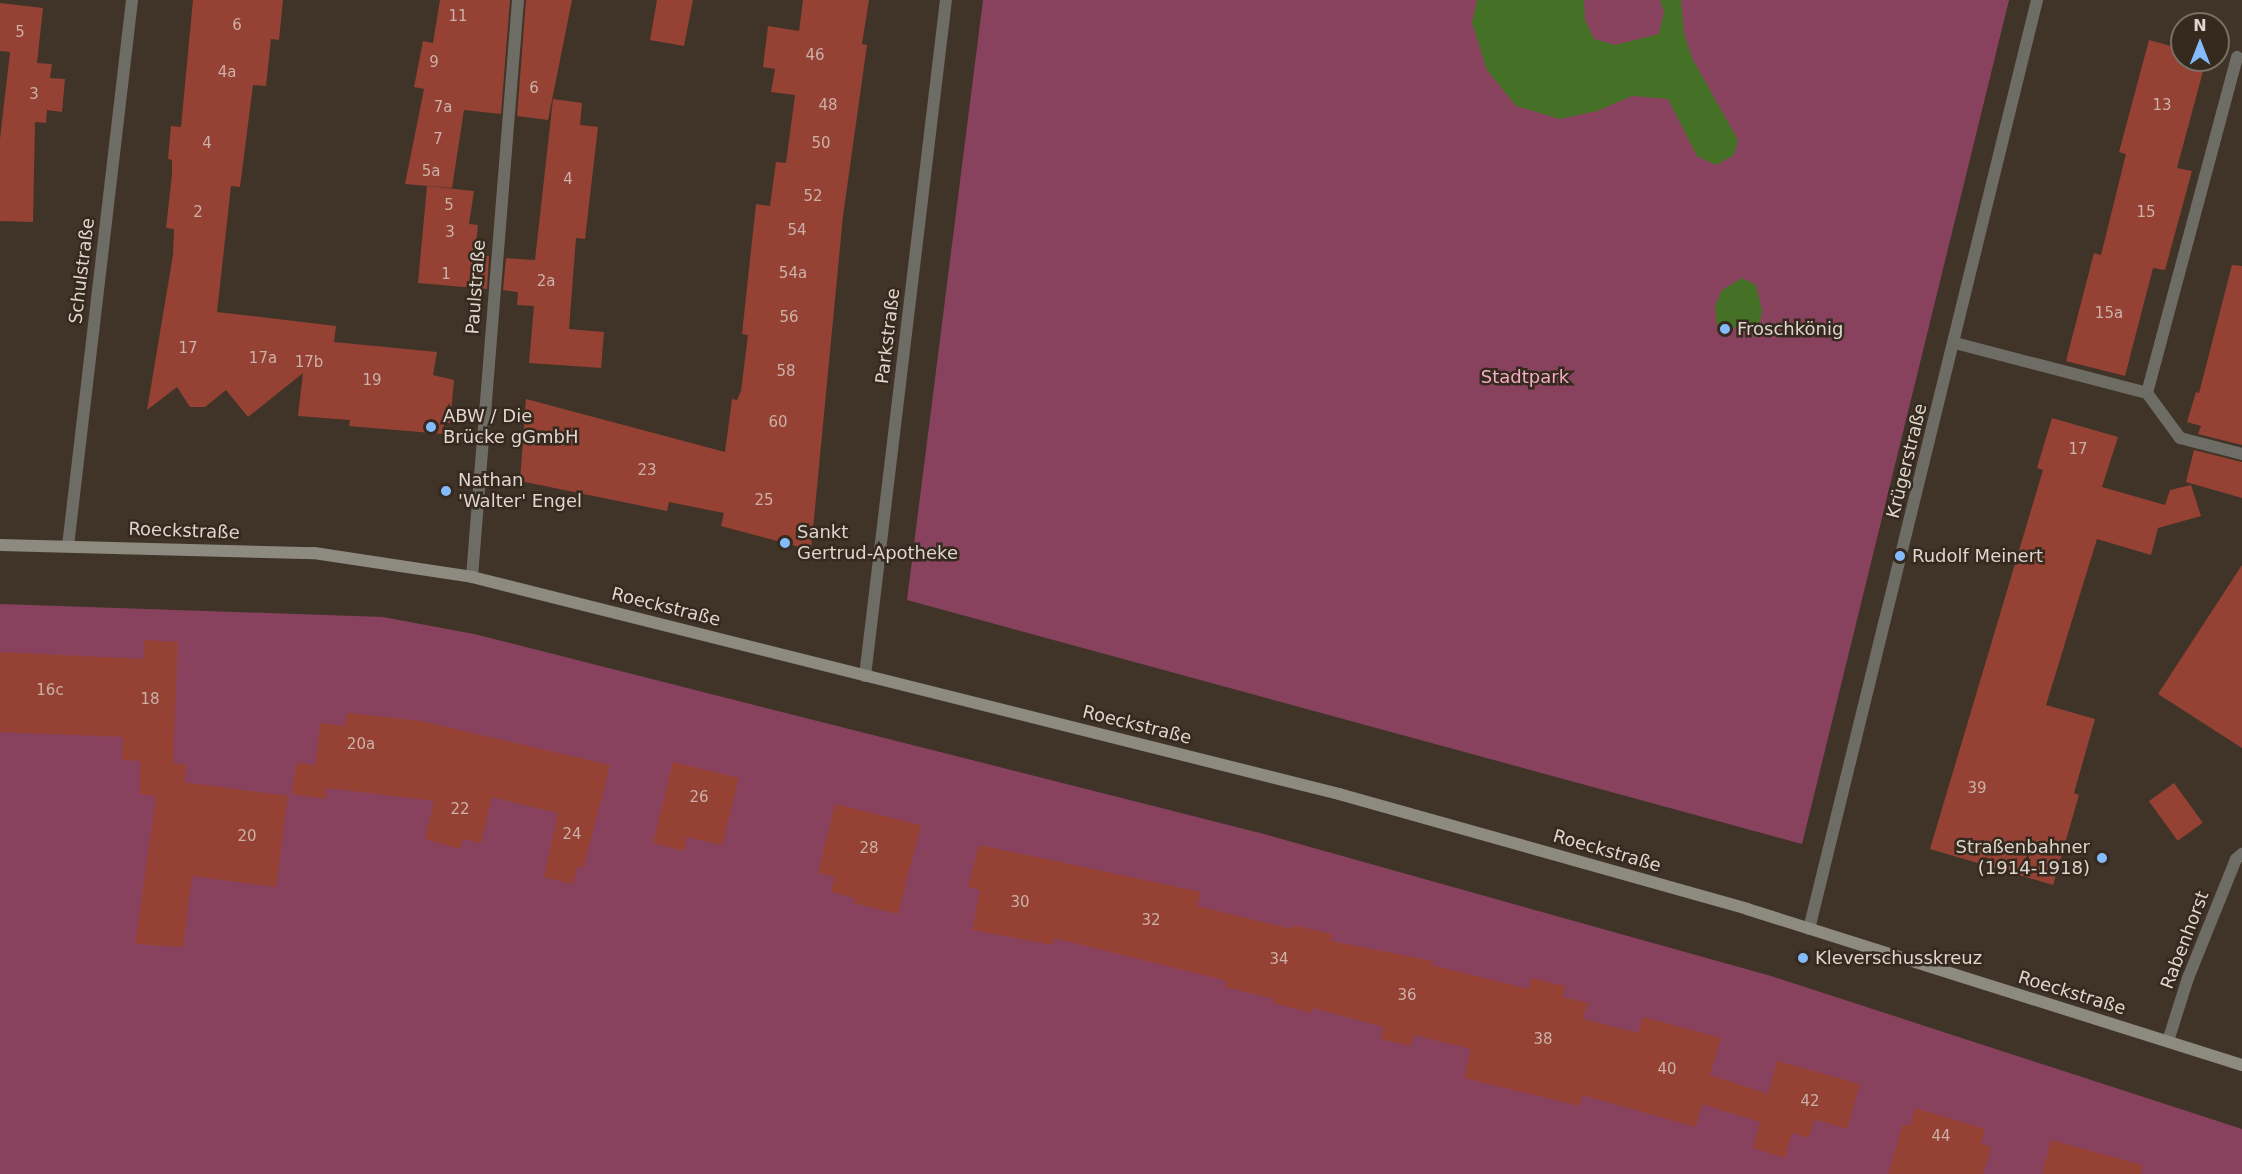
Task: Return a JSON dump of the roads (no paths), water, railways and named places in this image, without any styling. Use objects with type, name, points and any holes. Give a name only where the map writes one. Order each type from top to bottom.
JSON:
[{"type":"main road","name":"Roeckstraße","points":[[0,545],[314,553],[472,577],[1340,794],[1809,929],[2242,1065]]},
{"type":"street","name":"Schulstraße","points":[[68,546],[132,0]]},
{"type":"street","name":"Paulstraße","points":[[472,577],[518,0]]},
{"type":"street","name":"Parkstraße","points":[[865,676],[946,0]]},
{"type":"street","name":"Krügerstraße","points":[[1809,929],[1955,343],[2037,0]]},
{"type":"street","points":[[2147,393],[2237,57]]},
{"type":"street","points":[[1955,343],[2147,393],[2180,438],[2242,454]]},
{"type":"street","name":"Rabenhorst","points":[[2168,1041],[2188,978],[2236,859],[2242,854]]},
{"type":"place","name":"Froschkönig","points":[[1725,329]]},
{"type":"place","name":"ABW / Die Brücke gGmbH","points":[[431,427]]},
{"type":"place","name":"Nathan 'Walter' Engel","points":[[446,491]]},
{"type":"place","name":"Sankt Gertrud-Apotheke","points":[[785,543]]},
{"type":"place","name":"Rudolf Meinert","points":[[1900,556]]},
{"type":"place","name":"Straßenbahner (1914-1918)","points":[[2102,858]]},
{"type":"place","name":"Kleverschusskreuz","points":[[1803,958]]},
{"type":"park label","name":"Stadtpark","points":[[1525,377]]}]
